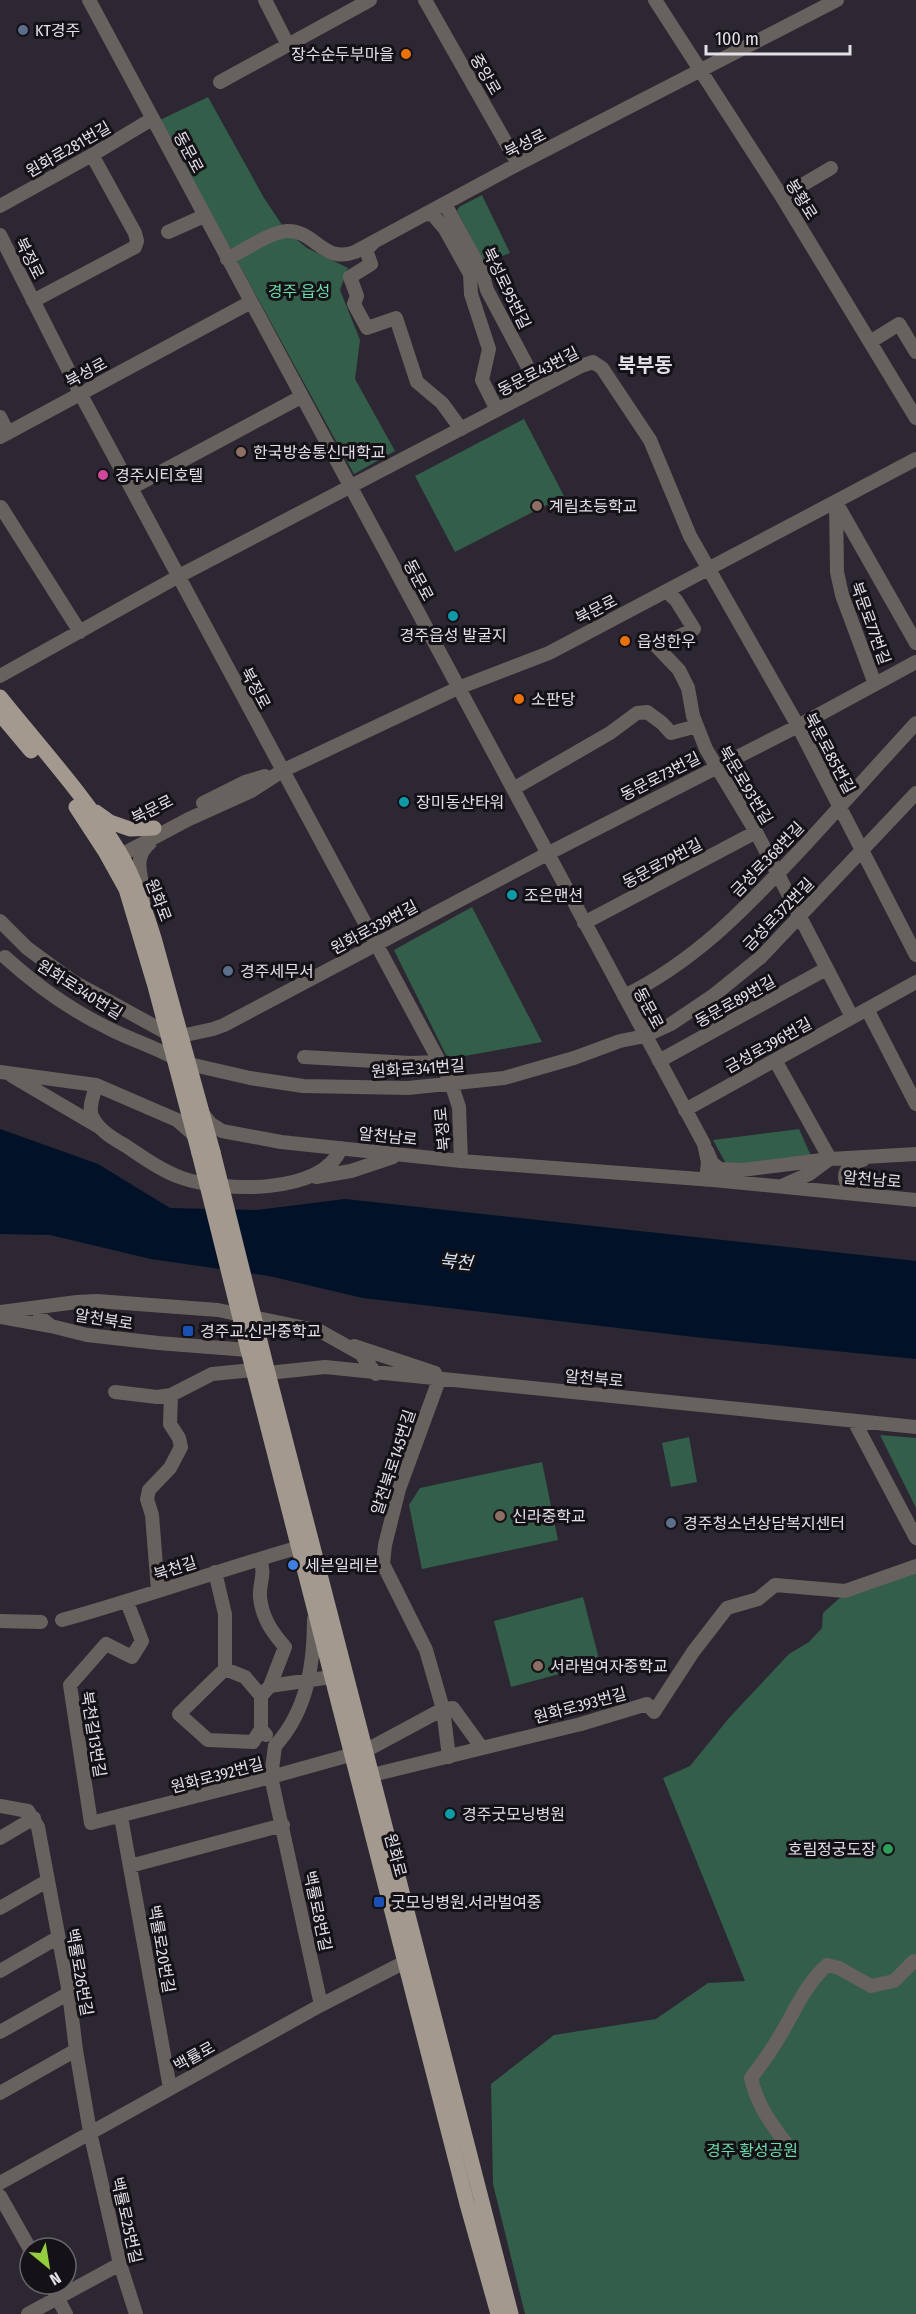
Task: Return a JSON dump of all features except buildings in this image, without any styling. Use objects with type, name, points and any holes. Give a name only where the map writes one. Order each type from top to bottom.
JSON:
[{"type":"main road","name":"원화로","points":[[0,697],[90,810],[144,908],[175,1035],[174,1058],[182,1115],[194,1135],[211,1143]]},
{"type":"main road","name":"원화로","points":[[0,714],[113,854],[175,1035],[189,1064],[211,1143]]},
{"type":"main road","points":[[90,810],[99,813],[110,822],[130,829],[155,833]]},
{"type":"main road","points":[[211,1143],[248,1350],[261,1371]]},
{"type":"main road","points":[[211,1143],[261,1371]]},
{"type":"main road","name":"원화로","points":[[261,1371],[412,1959],[511,2314]]},
{"type":"main road","name":"원화로","points":[[305,1546],[314,1608],[331,1677],[358,1753],[372,1775],[467,2204],[498,2314]]},
{"type":"street","name":"동문로","points":[[88,0],[704,1144],[708,1162],[706,1180]]},
{"type":"street","points":[[265,0],[288,45]]},
{"type":"street","points":[[220,81],[370,0]]},
{"type":"street","name":"중앙로","points":[[425,0],[518,164]]},
{"type":"street","name":"봉황로","points":[[655,0],[782,197],[916,418]]},
{"type":"street","name":"북성로","points":[[227,259],[272,235],[286,231],[300,233],[336,256],[345,256],[837,0]]},
{"type":"street","name":"원화로281번길","points":[[0,206],[152,119]]},
{"type":"street","points":[[33,301],[135,247],[137,241],[135,233],[92,155]]},
{"type":"street","points":[[782,197],[831,168]]},
{"type":"street","name":"북성로95번길","points":[[445,204],[475,271],[539,388]]},
{"type":"street","points":[[426,214],[433,215],[475,271],[471,294],[489,349],[483,380],[497,410]]},
{"type":"street","points":[[168,232],[204,216]]},
{"type":"street","name":"북정로","points":[[0,235],[80,393],[451,1083],[459,1107],[461,1161]]},
{"type":"street","points":[[375,241],[366,250],[371,264],[350,277],[357,296],[354,304],[367,328],[396,318],[417,382],[442,403],[461,429]]},
{"type":"street","name":"북성로","points":[[4,435],[251,302]]},
{"type":"street","points":[[870,342],[899,324],[916,352]]},
{"type":"street","name":"동문로43번길","points":[[0,676],[178,576],[593,362],[602,368],[650,440],[690,536],[708,570]]},
{"type":"street","points":[[131,488],[301,397]]},
{"type":"street","points":[[0,417],[4,435]]},
{"type":"street","name":"북문로","points":[[113,854],[155,833],[244,782],[282,771],[458,688],[549,653],[916,459]]},
{"type":"street","points":[[836,502],[916,643]]},
{"type":"street","name":"북문로77번길","points":[[836,502],[839,584],[875,684]]},
{"type":"street","points":[[1,507],[80,632]]},
{"type":"street","name":"북문로85번길","points":[[708,570],[798,726],[916,955]]},
{"type":"street","name":"북문로93번길","points":[[667,592],[676,600],[694,628],[657,647],[679,670],[688,688],[693,716],[706,749],[756,832],[852,1017]]},
{"type":"street","name":"동문로73번길","points":[[547,854],[798,726],[916,662]]},
{"type":"street","points":[[513,789],[529,782],[536,774],[610,733],[638,713],[647,712],[671,733],[697,726]]},
{"type":"street","name":"금성로368번길","points":[[624,996],[655,981],[718,933],[777,874],[916,723]]},
{"type":"street","name":"금성로372번길","points":[[645,1036],[671,1024],[735,979],[761,957],[916,793]]},
{"type":"street","name":"동문로79번길","points":[[585,923],[756,832]]},
{"type":"street","points":[[144,908],[143,885],[138,868],[139,859],[155,833]]},
{"type":"street","name":"원화로339번길","points":[[175,1035],[224,1025],[547,854]]},
{"type":"street","points":[[0,921],[27,948],[72,981],[175,1035]]},
{"type":"street","name":"원화로340번길","points":[[5,957],[51,995],[110,1029],[153,1046],[174,1058]]},
{"type":"street","name":"동문로89번길","points":[[659,1061],[826,969]]},
{"type":"street","name":"금성로396번길","points":[[685,1110],[916,982]]},
{"type":"street","points":[[867,1009],[916,1104]]},
{"type":"street","name":"원화로341번길","points":[[189,1064],[303,1086],[408,1088],[504,1078],[573,1058],[620,1041],[645,1036]]},
{"type":"street","points":[[304,1057],[410,1063],[439,1062]]},
{"type":"street","points":[[775,1060],[830,1159]]},
{"type":"street","points":[[3,1072],[96,1085],[182,1115]]},
{"type":"street","name":"알천남로","points":[[3,1072],[42,1092],[156,1166],[180,1178],[201,1184],[253,1186],[305,1179],[328,1167],[341,1148],[461,1161],[706,1180],[916,1200]]},
{"type":"street","points":[[96,1085],[90,1108],[92,1117],[100,1128]]},
{"type":"street","points":[[211,1143],[280,1142],[341,1148]]},
{"type":"street","points":[[704,1144],[712,1163],[720,1169],[742,1170],[830,1159],[916,1154]]},
{"type":"street","points":[[305,1179],[340,1174],[403,1154]]},
{"type":"street","points":[[866,1195],[853,1191],[844,1173],[847,1167],[854,1162],[885,1156]]},
{"type":"street","points":[[781,1187],[809,1174],[830,1159]]},
{"type":"street","points":[[0,1312],[97,1301],[218,1310],[320,1331],[361,1354],[376,1374]]},
{"type":"street","points":[[66,1329],[62,1321],[68,1303]]},
{"type":"street","name":"알천북로","points":[[38,1308],[41,1318],[51,1326],[87,1335],[248,1350]]},
{"type":"street","points":[[0,1317],[51,1326]]},
{"type":"street","points":[[331,1368],[344,1362],[347,1354],[346,1344]]},
{"type":"street","points":[[346,1344],[467,1383]]},
{"type":"street","name":"알천북로","points":[[171,1395],[212,1374],[331,1368],[916,1427]]},
{"type":"street","name":"알천북로145번길","points":[[439,1380],[399,1489],[385,1545],[383,1564],[426,1650],[443,1709],[449,1757]]},
{"type":"street","points":[[115,1392],[157,1397],[171,1395],[170,1424],[179,1438],[181,1447],[170,1468],[149,1491],[147,1499],[152,1515],[158,1591]]},
{"type":"street","points":[[854,1421],[916,1538]]},
{"type":"street","name":"북천길","points":[[62,1620],[305,1546]]},
{"type":"street","points":[[215,1572],[225,1614],[225,1669],[179,1714],[208,1740],[253,1742],[261,1729],[266,1691],[285,1647],[268,1626],[260,1596],[264,1571],[260,1559]]},
{"type":"street","name":"원화로393번길","points":[[372,1775],[582,1724],[647,1704],[654,1712],[693,1652],[727,1608],[758,1599],[775,1585],[845,1591],[916,1566]]},
{"type":"street","name":"북천길13번길","points":[[92,1823],[70,1685],[106,1644],[132,1657],[142,1641],[127,1602]]},
{"type":"street","points":[[271,1777],[275,1746],[289,1730],[309,1680],[314,1646],[314,1608]]},
{"type":"street","points":[[0,1621],[41,1623]]},
{"type":"street","points":[[225,1669],[245,1677],[266,1691],[331,1677]]},
{"type":"street","points":[[358,1753],[443,1709],[453,1708],[482,1748]]},
{"type":"street","points":[[261,1729],[275,1746]]},
{"type":"street","name":"원화로392번길","points":[[92,1823],[358,1753]]},
{"type":"street","name":"백률로8번길","points":[[271,1777],[321,2005]]},
{"type":"street","points":[[0,1806],[28,1811],[34,1818],[0,1838]]},
{"type":"street","name":"백률로20번길","points":[[121,1817],[170,2088]]},
{"type":"street","name":"백률로26번길","points":[[34,1818],[38,1827],[69,1993],[90,2132]]},
{"type":"street","points":[[130,1866],[283,1825]]},
{"type":"street","points":[[0,1908],[47,1881]]},
{"type":"street","points":[[0,1971],[57,1938]]},
{"type":"street","name":"백률로","points":[[0,2183],[321,2005],[412,1959]]},
{"type":"street","points":[[785,2142],[766,2117],[755,2097],[751,2078],[778,2039],[792,2011],[816,1975],[826,1965],[839,1968],[871,1986],[894,1981],[914,1961]]},
{"type":"street","points":[[0,2032],[69,1993]]},
{"type":"street","points":[[0,2093],[76,2050]]},
{"type":"street","name":"백률로25번길","points":[[90,2132],[120,2264],[136,2314]]},
{"type":"street","points":[[0,2196],[23,2236]]},
{"type":"street","points":[[28,2314],[120,2264]]},
{"type":"street","points":[[57,2298],[66,2314]]},
{"type":"green space","name":"경주 읍성","points":[[208,97],[264,198],[286,231],[307,248],[348,268],[340,290],[360,340],[355,379],[395,451],[354,474],[160,120]]},
{"type":"green space","points":[[482,195],[510,253],[487,262],[482,259],[457,211],[459,207]]},
{"type":"green space","points":[[524,419],[564,496],[455,552],[415,476]]},
{"type":"green space","points":[[472,907],[542,1042],[448,1059],[394,950]]},
{"type":"green space","points":[[799,1129],[812,1158],[729,1169],[713,1140]]},
{"type":"green space","points":[[880,1435],[916,1438],[916,1508]]},
{"type":"green space","points":[[689,1437],[697,1482],[671,1487],[662,1443]]},
{"type":"green space","points":[[542,1462],[558,1540],[422,1569],[409,1505],[420,1488]]},
{"type":"green space","name":"경주 황성공원","points":[[916,1570],[916,2314],[525,2314],[493,2184],[491,2084],[554,2035],[656,2019],[708,1983],[745,1981],[663,1778],[690,1766],[729,1718],[789,1654],[809,1642],[822,1628],[823,1613],[843,1595]]},
{"type":"green space","points":[[583,1597],[600,1663],[511,1687],[494,1621]]},
{"type":"water","name":"북천","points":[[0,1129],[98,1164],[170,1208],[257,1210],[345,1199],[916,1261],[916,1359],[694,1337],[363,1298],[269,1276],[151,1259],[50,1235],[0,1234]]},
{"type":"place","name":"KT경주","points":[[23,30]]},
{"type":"place","name":"장수순두부마을","points":[[406,54]]},
{"type":"place","name":"한국방송통신대학교","points":[[241,452]]},
{"type":"place","name":"경주시티호텔","points":[[103,475]]},
{"type":"place","name":"계림초등학교","points":[[537,506]]},
{"type":"place","name":"경주읍성 발굴지","points":[[453,616]]},
{"type":"place","name":"읍성한우","points":[[625,641]]},
{"type":"place","name":"소판당","points":[[519,699]]},
{"type":"place","name":"장미동산타워","points":[[404,802]]},
{"type":"place","name":"조은맨션","points":[[512,895]]},
{"type":"place","name":"경주세무서","points":[[228,971]]},
{"type":"place","name":"경주교.신라중학교","points":[[188,1331]]},
{"type":"place","name":"신라중학교","points":[[500,1516]]},
{"type":"place","name":"경주청소년상담복지센터","points":[[671,1523]]},
{"type":"place","name":"세븐일레븐","points":[[293,1565]]},
{"type":"place","name":"서라벌여자중학교","points":[[538,1666]]},
{"type":"place","name":"경주굿모닝병원","points":[[450,1814]]},
{"type":"place","name":"호림정궁도장","points":[[888,1849]]},
{"type":"place","name":"굿모닝병원.서라벌여중","points":[[379,1902]]},
{"type":"district","name":"북부동","points":[[645,365]]}]
